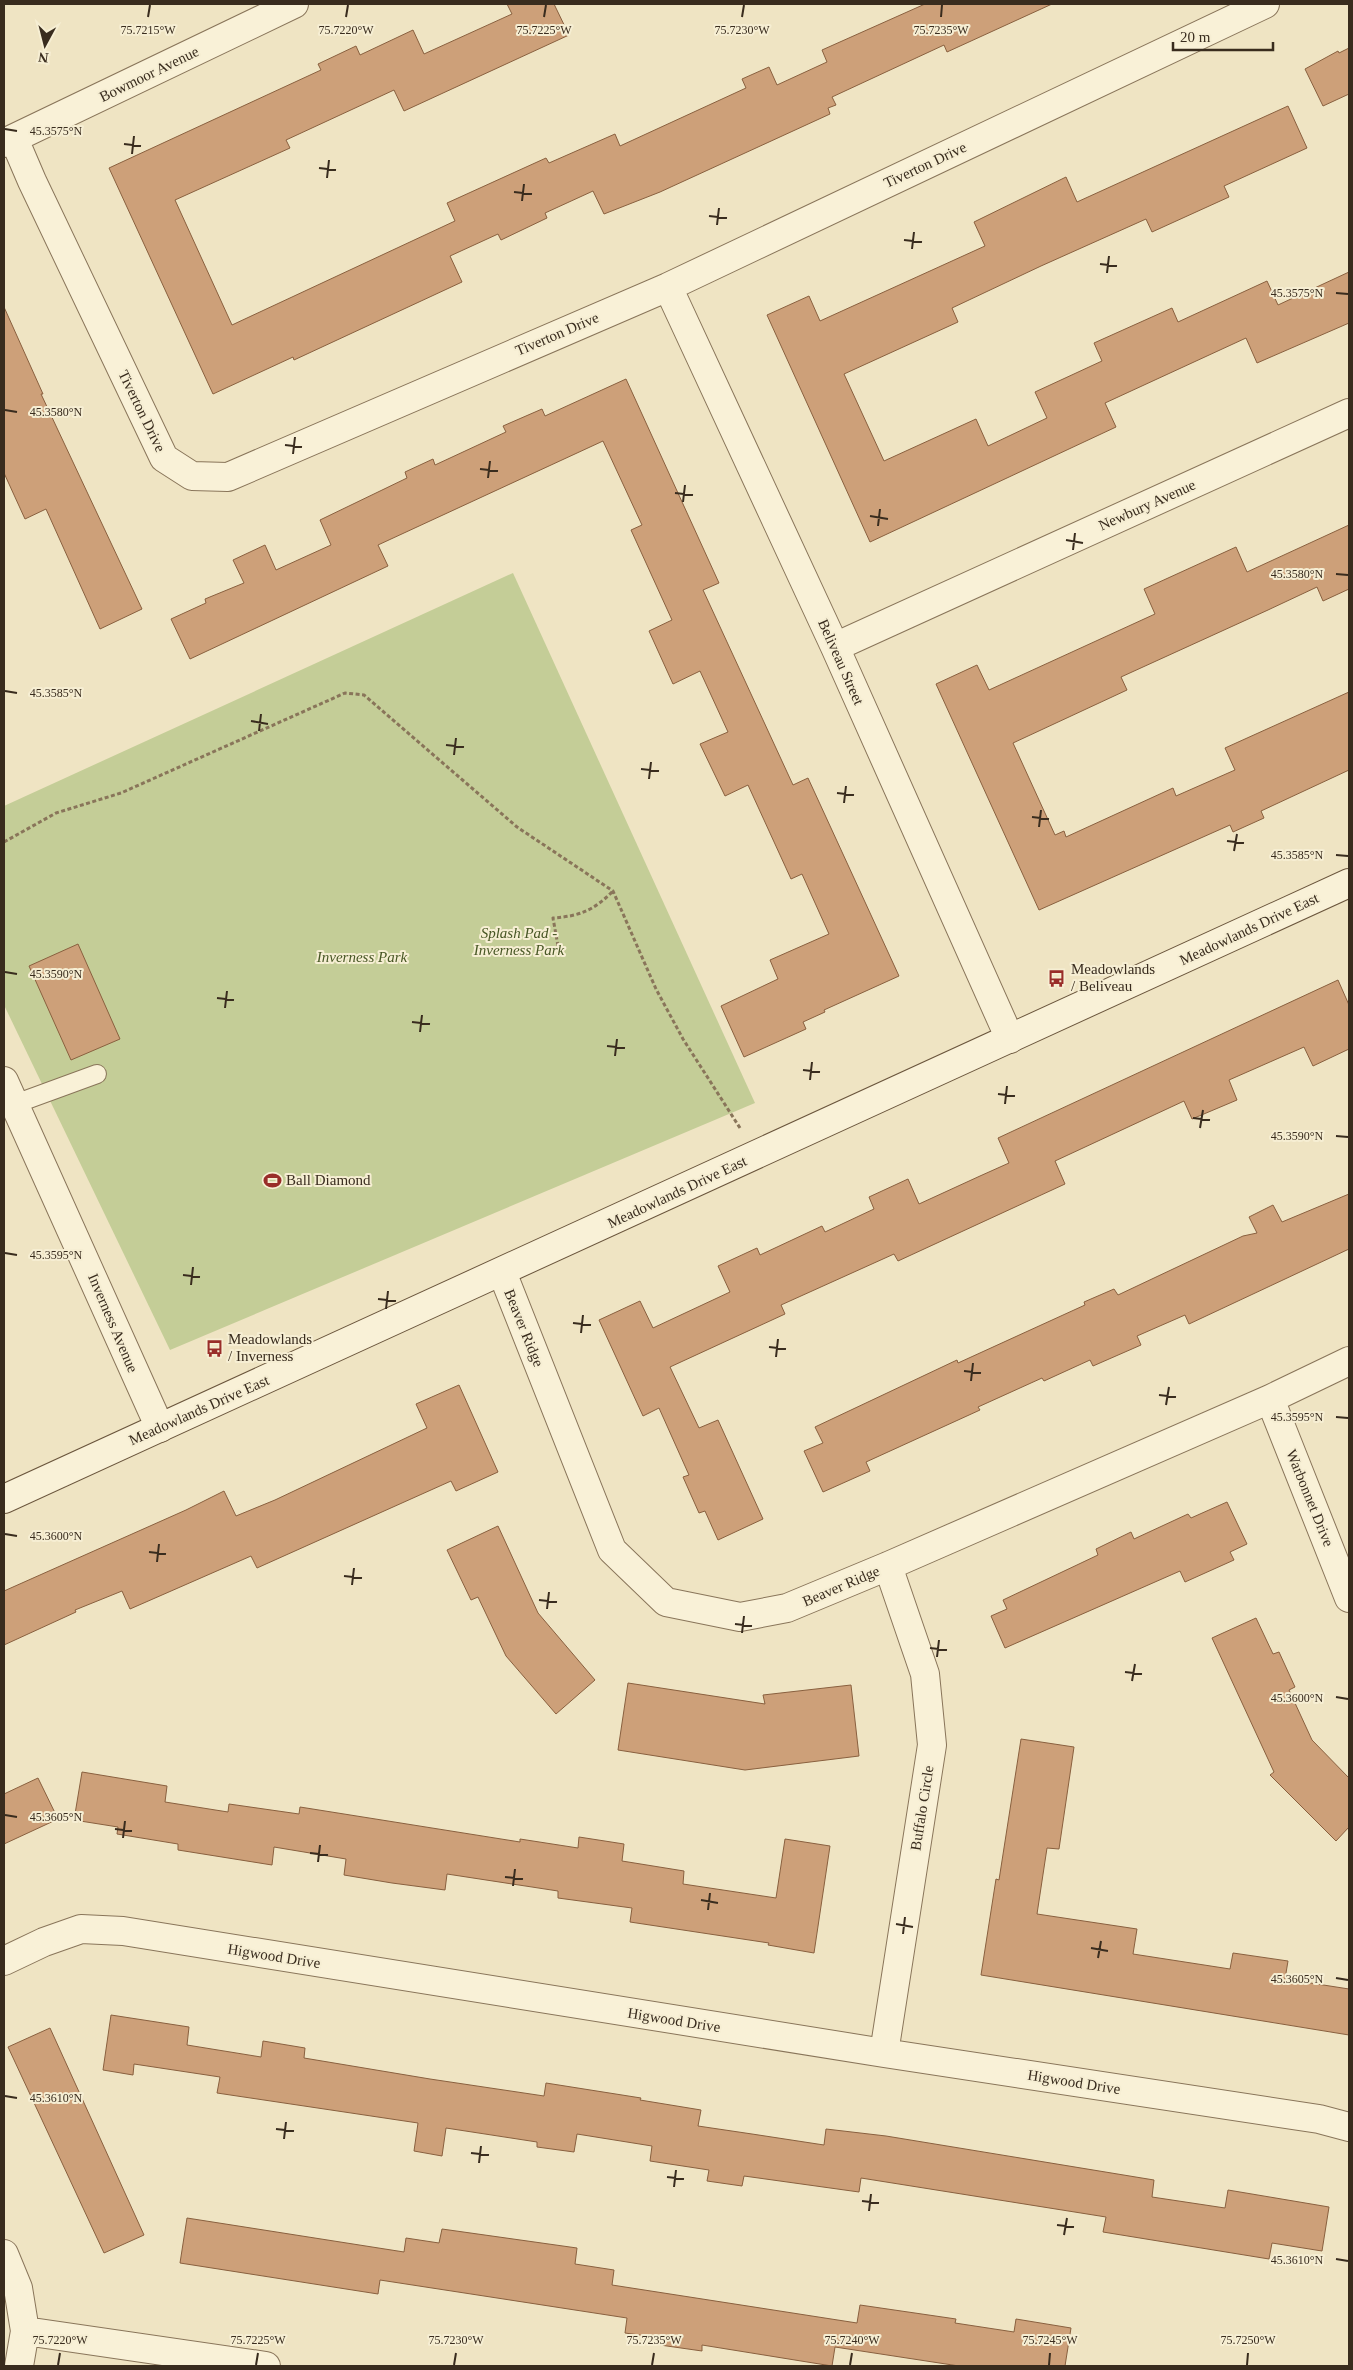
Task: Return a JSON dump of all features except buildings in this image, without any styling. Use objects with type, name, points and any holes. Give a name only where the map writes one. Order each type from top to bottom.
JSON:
[{"type":"street","name":"Bowmoor Avenue","points":[[9,141],[294,4]]},
{"type":"street","name":"Tiverton Drive","points":[[9,141],[36,190],[164,458],[192,476],[228,477],[668,286],[1265,4]]},
{"type":"street","name":"Beliveau Street","points":[[668,286],[835,647],[1010,1039]]},
{"type":"street","name":"Newbury Avenue","points":[[835,647],[1349,413]]},
{"type":"street","name":"Meadowlands Drive East","points":[[4,1499],[1349,884]]},
{"type":"street","name":"Inverness Avenue","points":[[9,1093],[160,1428]]},
{"type":"street","name":"Beaver Ridge","points":[[502,1272],[612,1550],[666,1602],[740,1617],[787,1608],[888,1566],[1270,1399],[1349,1361]]},
{"type":"street","name":"Warbonnet Drive","points":[[1270,1399],[1349,1598]]},
{"type":"street","name":"Buffalo Circle","points":[[884,2053],[932,1745],[925,1674],[888,1566]]},
{"type":"street","name":"Higwood Drive","points":[[4,1960],[44,1942],[81,1929],[123,1931],[884,2053],[1319,2119],[1349,2127]]},
{"type":"street","points":[[4,2254],[18,2288],[25,2330],[19,2366]]},
{"type":"street","points":[[25,2330],[266,2366]]},
{"type":"lane","points":[[9,1093],[97,1074]]},
{"type":"path","points":[[4,842],[56,813],[121,793],[345,692],[364,695],[517,826],[613,891],[656,989],[683,1038],[731,1112],[754,1157]]},
{"type":"path","points":[[558,946],[554,918],[574,917],[590,910],[598,906],[613,891]]},
{"type":"green space","name":"Inverness Park","points":[[513,573],[755,1103],[170,1350],[4,1005],[4,806]]},
{"type":"place","name":"Meadowlands / Beliveau","points":[[1057,978]]},
{"type":"place","name":"Ball Diamond","points":[[272,1180]]},
{"type":"place","name":"Meadowlands / Inverness","points":[[214,1348]]},
{"type":"park label","name":"Splash Pad - Inverness Park","points":[[519,942]]}]
